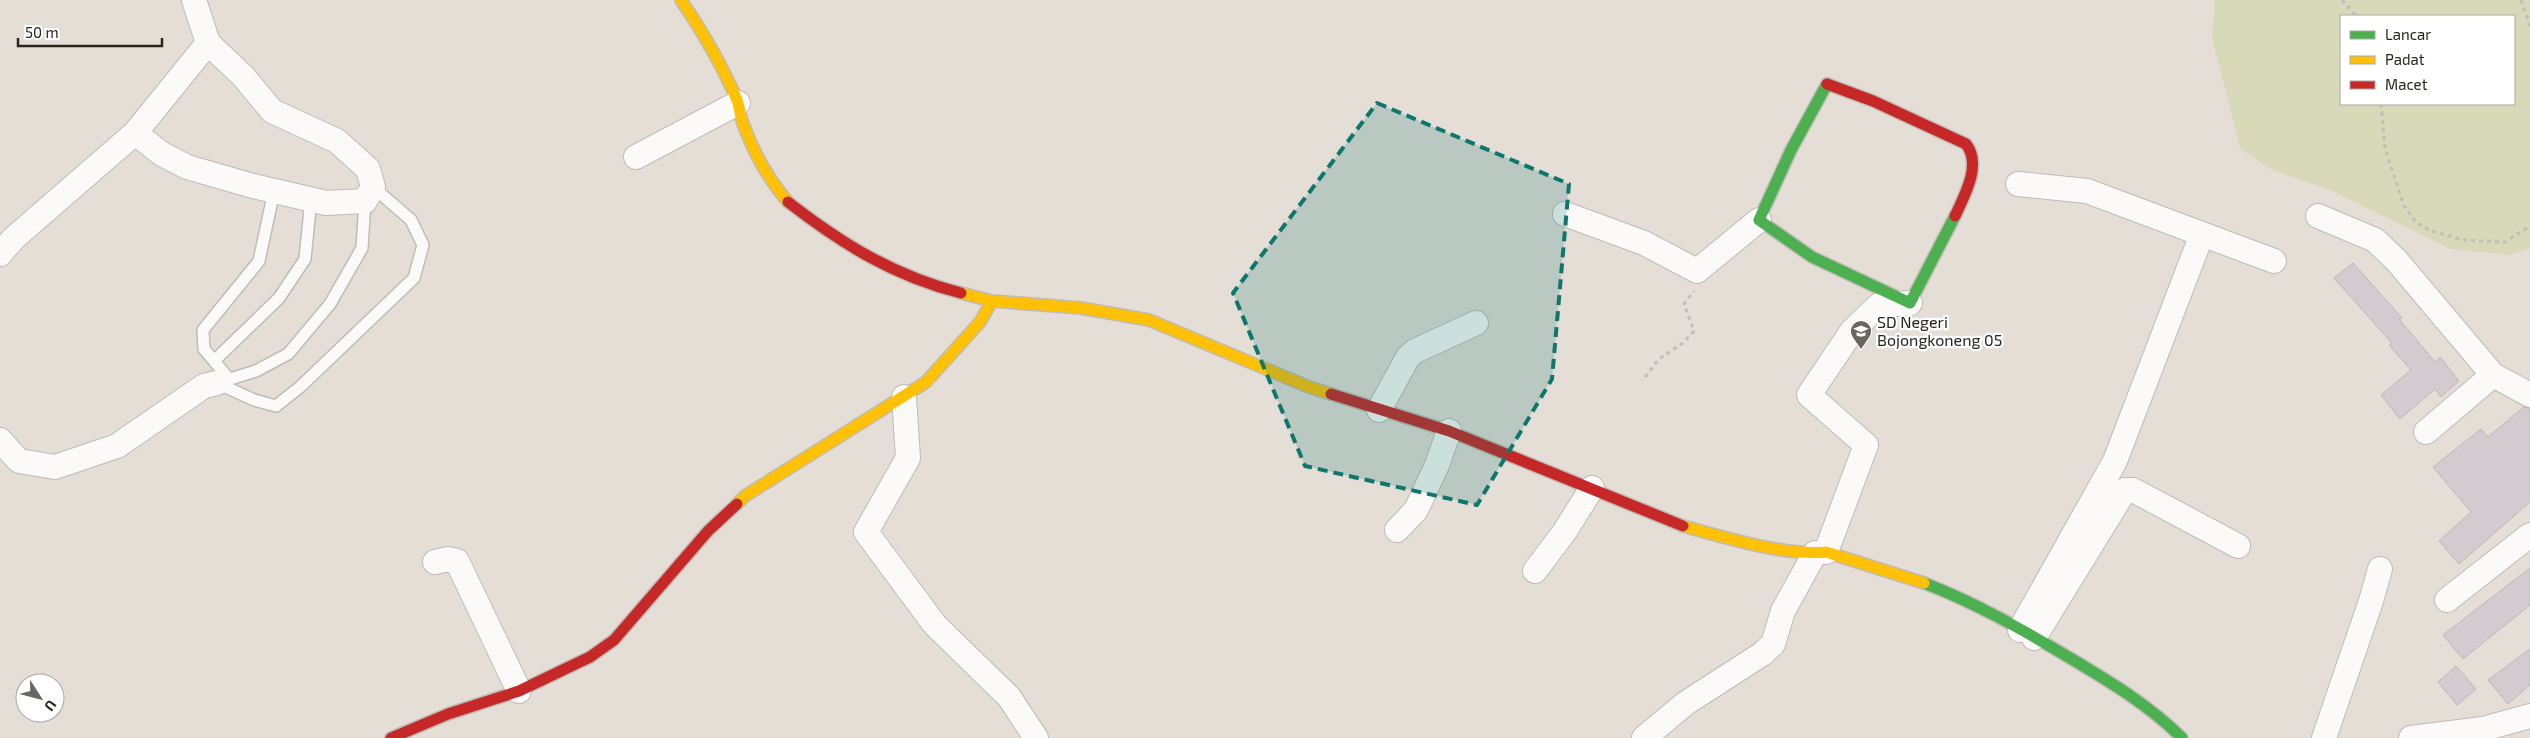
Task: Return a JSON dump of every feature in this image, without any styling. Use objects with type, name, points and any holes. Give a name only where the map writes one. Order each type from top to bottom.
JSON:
[{"type":"street","points":[[135,133],[162,154],[187,167],[274,191],[326,203],[369,194],[368,169],[337,141],[272,111],[244,76],[208,43],[194,0]]},
{"type":"street","points":[[681,0],[714,54],[738,104],[743,126],[755,153],[772,184],[788,202],[846,245],[879,263],[956,292],[992,301],[1081,308],[1149,320],[1309,387],[1449,431],[1592,488],[1668,521],[1699,531],[1773,547],[1821,552],[1904,575],[1953,594],[2128,691],[2182,738]]},
{"type":"street","points":[[0,254],[14,238],[135,133],[208,43]]},
{"type":"street","points":[[1566,214],[1644,244],[1697,271],[1759,220],[1791,150],[1827,84],[1873,101],[1966,144],[1973,157],[1972,174],[1956,214],[1910,303]]},
{"type":"street","points":[[636,157],[738,104]]},
{"type":"street","points":[[2018,184],[2087,191],[2274,261]]},
{"type":"street","points":[[2318,216],[2375,240],[2396,260],[2493,375],[2530,395]]},
{"type":"street","points":[[1759,220],[1777,236],[1831,269],[1910,303]]},
{"type":"street","points":[[2027,634],[2115,460],[2202,234]]},
{"type":"street","points":[[391,738],[448,714],[518,691],[590,657],[614,640],[708,531],[745,496],[926,382],[980,322],[992,301]]},
{"type":"street","points":[[1644,738],[1686,703],[1762,654],[1773,644],[1783,611],[1821,552],[1866,445],[1809,395],[1852,330],[1879,305],[1910,303]]},
{"type":"street","points":[[1379,410],[1408,357],[1415,351],[1476,323]]},
{"type":"street","points":[[0,440],[19,461],[55,467],[117,446],[220,374]]},
{"type":"street","points":[[2426,432],[2493,375]]},
{"type":"street","points":[[904,397],[908,458],[866,532],[935,625],[1009,697],[1036,738]]},
{"type":"street","points":[[1397,530],[1416,510],[1437,465],[1449,431]]},
{"type":"street","points":[[1535,571],[1566,532],[1592,488]]},
{"type":"street","points":[[2027,634],[2125,490],[2133,490],[2238,546]]},
{"type":"street","points":[[2447,600],[2530,534]]},
{"type":"street","points":[[435,562],[448,559],[457,562],[518,691]]},
{"type":"street","points":[[2324,738],[2371,601],[2380,568]]},
{"type":"street","points":[[2412,738],[2483,729],[2530,716]]},
{"type":"lane","points":[[220,374],[256,371],[288,354],[330,304],[362,248],[369,194],[411,220],[423,245],[414,278],[300,387],[276,406],[254,400],[220,374],[204,349],[203,330],[259,261],[274,191]]},
{"type":"lane","points":[[220,374],[279,298],[305,259],[311,200]]},
{"type":"path","points":[[2342,0],[2355,15]]},
{"type":"path","points":[[2520,0],[2530,26]]},
{"type":"path","points":[[2381,105],[2385,148],[2404,206],[2416,222],[2429,230],[2463,240],[2505,242],[2530,226]]},
{"type":"path","points":[[1645,378],[1659,359],[1684,343],[1694,331],[1684,304],[1703,284],[1697,271]]},
{"type":"highlighted area","points":[[1377,103],[1569,184],[1552,379],[1477,505],[1305,466],[1233,293]]},
{"type":"green space","points":[[2215,0],[2530,0],[2530,248],[2510,255],[2450,249],[2330,190],[2272,170],[2240,148],[2212,38]]},
{"type":"building","points":[[2353,263],[2402,318],[2399,319],[2435,362],[2440,357],[2459,381],[2441,397],[2435,389],[2400,419],[2381,395],[2411,370],[2389,345],[2392,343],[2334,278]]},
{"type":"building","points":[[2524,407],[2530,409],[2530,502],[2459,564],[2439,541],[2471,512],[2433,467],[2481,429],[2488,437]]},
{"type":"building","points":[[2530,568],[2530,605],[2463,659],[2443,635]]},
{"type":"building","points":[[2530,649],[2530,685],[2508,704],[2488,680]]},
{"type":"building","points":[[2456,666],[2476,689],[2457,705],[2438,682]]},
{"type":"traffic: fast","points":[[1827,84],[1791,150],[1759,220],[1812,257],[1910,303],[1955,216]]},
{"type":"traffic: fast","points":[[1924,583],[1962,599],[1999,618],[2085,667],[2143,705],[2182,738]]},
{"type":"traffic: slow","points":[[681,0],[725,74],[737,100],[743,123],[757,156],[788,202]]},
{"type":"traffic: slow","points":[[961,293],[992,301],[1081,308],[1149,320],[1309,387],[1331,394]]},
{"type":"traffic: slow","points":[[737,504],[745,496],[926,382],[980,322],[992,301]]},
{"type":"traffic: slow","points":[[1683,526],[1773,548],[1792,551],[1826,552],[1924,583]]},
{"type":"traffic: jam","points":[[1827,84],[1873,101],[1966,144],[1971,152],[1972,170],[1967,189],[1955,216]]},
{"type":"traffic: jam","points":[[788,202],[828,232],[870,257],[913,278],[961,293]]},
{"type":"traffic: jam","points":[[1331,394],[1449,431],[1683,526]]},
{"type":"traffic: jam","points":[[391,738],[448,714],[519,691],[590,657],[614,640],[708,531],[737,504]]},
{"type":"place","name":"SD Negeri Bojongkoneng 05","points":[[1861,350]]}]
